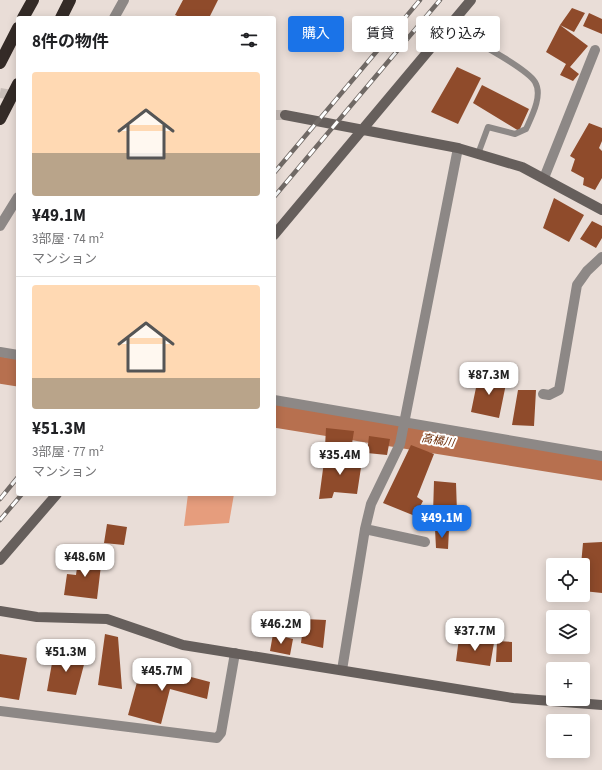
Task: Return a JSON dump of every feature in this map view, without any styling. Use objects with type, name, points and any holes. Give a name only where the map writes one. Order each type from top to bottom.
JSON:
[{"type":"highway","points":[[24,16],[32,0]]},
{"type":"highway","points":[[54,16],[62,0]]},
{"type":"highway","points":[[62,16],[70,0]]},
{"type":"highway","points":[[0,63],[16,32]]},
{"type":"highway","points":[[0,119],[16,88]]},
{"type":"highway","points":[[0,123],[16,98]]},
{"type":"street","points":[[115,16],[124,0]]},
{"type":"street","points":[[458,16],[472,0]]},
{"type":"street","points":[[544,178],[595,50]]},
{"type":"street","points":[[276,233],[429,52]]},
{"type":"street","points":[[285,116],[365,129],[458,148],[522,167],[602,210]]},
{"type":"street","points":[[342,670],[365,529],[371,504],[400,444],[458,148]]},
{"type":"street","points":[[0,226],[16,200]]},
{"type":"street","points":[[543,394],[549,395],[559,390],[577,285],[587,271],[602,258]]},
{"type":"street","points":[[0,352],[16,355]]},
{"type":"street","points":[[276,400],[602,456]]},
{"type":"street","points":[[0,560],[55,496]]},
{"type":"street","points":[[365,529],[425,542]]},
{"type":"street","points":[[0,611],[37,617],[107,619],[183,645],[513,698],[602,705]]},
{"type":"street","points":[[0,711],[217,738],[220,733],[235,653]]},
{"type":"lane","points":[[478,154],[488,127],[515,134],[526,129],[538,96],[535,82],[516,66],[493,52]]},
{"type":"shaded area","points":[[188,496],[234,496],[229,523],[184,526]]},
{"type":"building","points":[[183,0],[218,0],[210,16],[175,15]]},
{"type":"building","points":[[572,8],[585,13],[574,32],[560,25]]},
{"type":"building","points":[[589,13],[602,19],[602,34],[583,26]]},
{"type":"building","points":[[560,25],[588,46],[570,67],[579,74],[573,81],[560,75],[566,64],[546,52]]},
{"type":"building","points":[[457,67],[481,78],[458,124],[431,112]]},
{"type":"building","points":[[482,85],[529,109],[519,131],[473,103]]},
{"type":"building","points":[[589,123],[602,128],[602,141],[599,148],[602,151],[602,178],[595,190],[583,185],[584,178],[571,171],[575,159],[570,156]]},
{"type":"building","points":[[554,198],[584,215],[569,242],[543,228]]},
{"type":"building","points":[[592,221],[602,226],[602,238],[596,248],[580,239]]},
{"type":"building","points":[[479,373],[507,379],[499,418],[471,412]]},
{"type":"building","points":[[518,390],[536,390],[534,426],[512,425]]},
{"type":"building","points":[[326,428],[354,431],[351,450],[325,447]]},
{"type":"building","points":[[369,436],[390,439],[387,455],[367,453]]},
{"type":"building","points":[[411,445],[434,454],[417,497],[423,501],[415,516],[383,503]]},
{"type":"building","points":[[325,454],[362,461],[357,494],[334,492],[332,498],[319,499]]},
{"type":"building","points":[[434,481],[456,483],[457,512],[433,514]]},
{"type":"building","points":[[107,524],[127,527],[124,545],[104,543]]},
{"type":"building","points":[[435,529],[449,529],[448,549],[436,548]]},
{"type":"building","points":[[602,542],[602,593],[590,592],[590,558],[582,558],[583,543]]},
{"type":"building","points":[[79,554],[102,557],[97,599],[64,595],[67,574],[76,575]]},
{"type":"building","points":[[304,619],[326,620],[323,648],[301,643]]},
{"type":"building","points":[[105,634],[118,637],[122,689],[98,685]]},
{"type":"building","points":[[273,634],[293,639],[290,655],[270,651]]},
{"type":"building","points":[[459,638],[494,643],[490,666],[456,661]]},
{"type":"building","points":[[497,641],[512,642],[512,662],[496,662]]},
{"type":"building","points":[[54,652],[86,657],[76,695],[47,691]]},
{"type":"building","points":[[0,654],[27,658],[19,700],[0,697]]},
{"type":"building","points":[[142,664],[210,682],[207,699],[170,689],[161,724],[128,715]]},
{"type":"waterway","name":"高橋川","points":[[0,370],[16,373]]},
{"type":"waterway","name":"高橋川","points":[[276,414],[602,467]]},
{"type":"tunnel","points":[[0,93],[16,96]]},
{"type":"tunnel","points":[[276,115],[285,115]]},
{"type":"railway","points":[[276,171],[420,0]]},
{"type":"railway","points":[[276,195],[440,0]]},
{"type":"railway","points":[[0,499],[16,479]]},
{"type":"railway","points":[[0,520],[20,496]]}]
